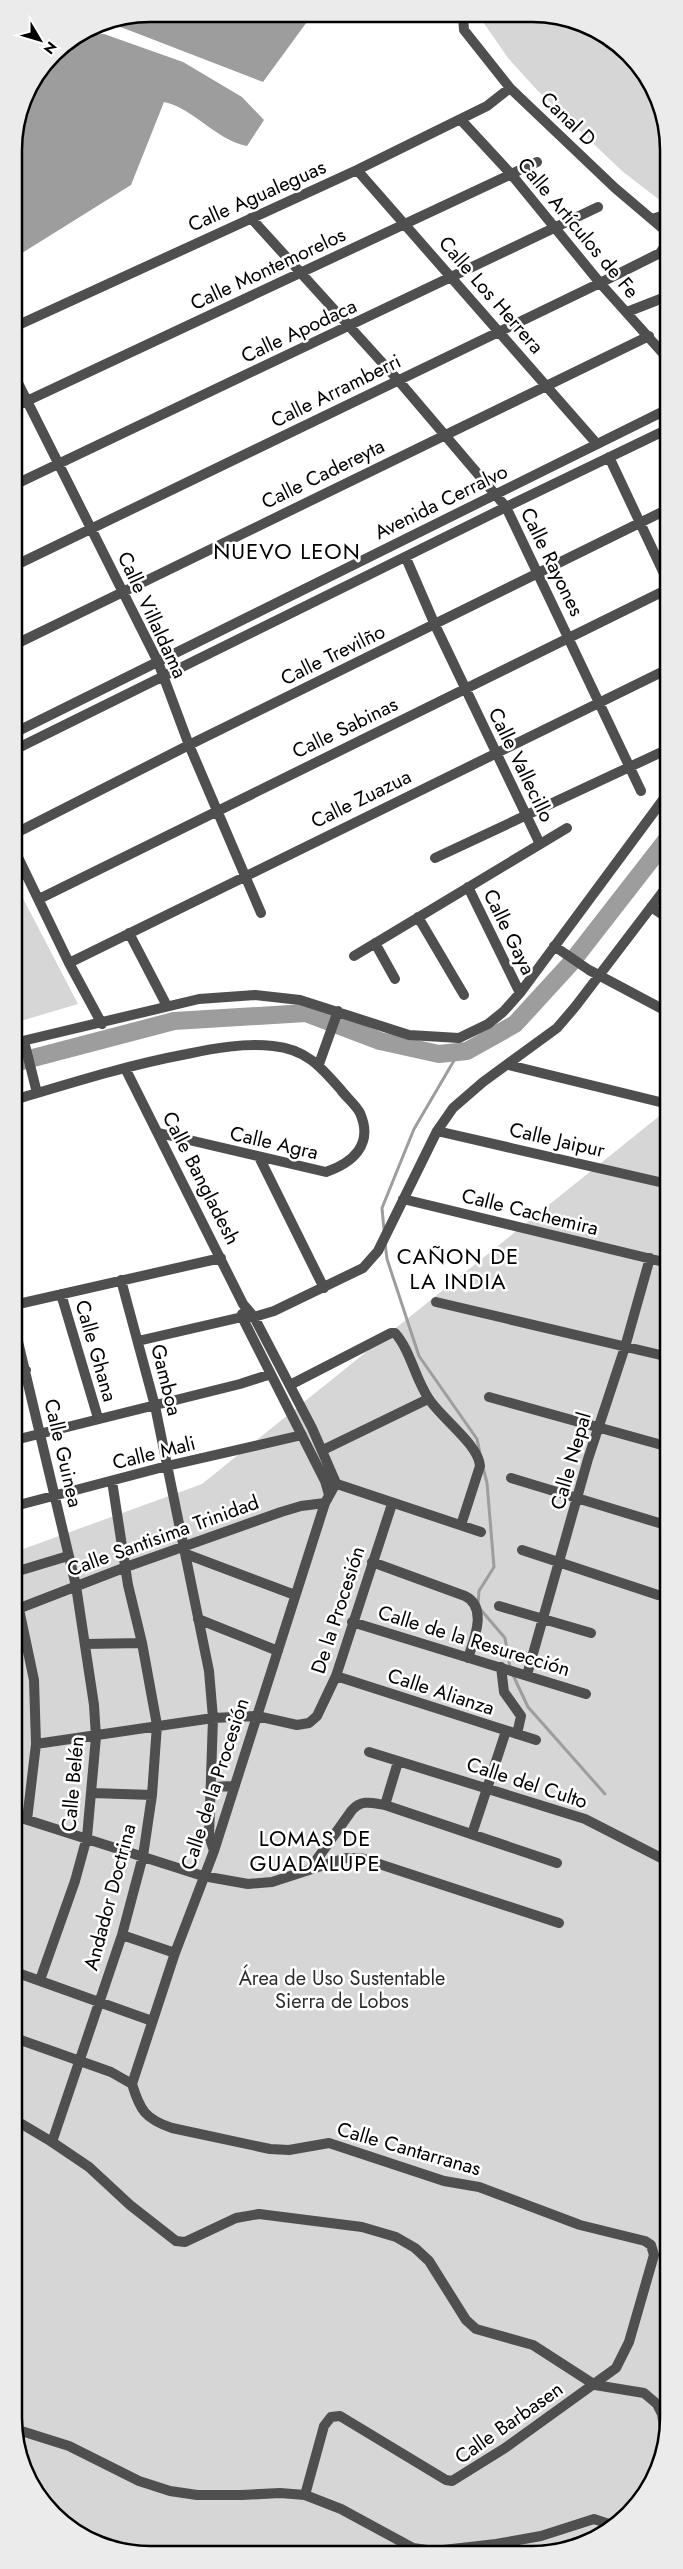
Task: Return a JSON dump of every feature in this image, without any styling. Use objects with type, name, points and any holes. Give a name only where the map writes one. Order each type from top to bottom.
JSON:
[{"type":"street","name":"Canal D","points":[[463,22],[464,30],[510,88],[615,188],[660,226]]},
{"type":"street","name":"Calle Agualeguas","points":[[23,323],[357,170],[461,120],[486,106],[510,88]]},
{"type":"street","name":"Calle Artículos de Fe","points":[[461,120],[511,174],[600,283],[660,350]]},
{"type":"street","name":"Calle Montemorelos","points":[[23,402],[537,162]]},
{"type":"street","name":"Calle Los Herrera","points":[[357,170],[598,444]]},
{"type":"street","name":"Calle Apodaca","points":[[23,481],[598,206]]},
{"type":"street","points":[[652,219],[660,216]]},
{"type":"street","name":"Calle Rayones","points":[[250,218],[398,380],[494,496],[506,506],[641,790]]},
{"type":"street","name":"Calle Arramberri","points":[[23,562],[600,283],[660,257]]},
{"type":"street","points":[[627,312],[660,299]]},
{"type":"street","name":"Calle Cadereyta","points":[[23,641],[123,590],[648,336]]},
{"type":"street","name":"Calle Villaldama","points":[[23,392],[158,662],[189,744],[261,913]]},
{"type":"street","name":"Avenida Cerralvo","points":[[23,729],[660,413]]},
{"type":"street","name":"Avenida Cerralvo","points":[[23,746],[406,558],[506,506],[660,433]]},
{"type":"street","points":[[609,457],[660,565]]},
{"type":"street","name":"Calle Trevilño","points":[[23,830],[189,744],[538,575],[660,513]]},
{"type":"street","name":"Calle Vallecillo","points":[[354,956],[540,844],[495,754],[406,558]]},
{"type":"street","name":"Calle Sabinas","points":[[39,899],[660,593]]},
{"type":"street","name":"Calle Zuazua","points":[[69,963],[660,673]]},
{"type":"street","points":[[435,858],[660,753]]},
{"type":"street","points":[[23,1045],[199,999],[255,995],[300,1000],[337,1015],[409,1035],[459,1038],[488,1024],[503,1012],[558,949],[660,804]]},
{"type":"street","points":[[540,844],[566,828]]},
{"type":"street","points":[[23,866],[69,963],[102,1024]]},
{"type":"street","name":"Calle Gaya","points":[[468,887],[520,993]]},
{"type":"street","points":[[138,1341],[242,1317],[254,1318],[274,1311],[363,1268],[378,1251],[437,1131],[453,1108],[483,1082],[509,1065],[557,1028],[660,895]]},
{"type":"street","points":[[651,907],[660,913]]},
{"type":"street","points":[[418,917],[464,995]]},
{"type":"street","points":[[129,933],[167,1006]]},
{"type":"street","points":[[375,943],[396,979]]},
{"type":"street","points":[[558,949],[588,970],[600,974],[660,1008]]},
{"type":"street","points":[[23,1095],[36,1088],[125,1068],[151,1060],[234,1045],[274,1046],[298,1052],[319,1064],[326,1050],[337,1015]]},
{"type":"street","points":[[23,1047],[36,1088]]},
{"type":"street","name":"Calle Agra","points":[[159,1133],[260,1159],[326,1172],[343,1166],[357,1155],[364,1136],[360,1113],[319,1064]]},
{"type":"street","points":[[509,1065],[660,1102]]},
{"type":"street","name":"Calle Bangladesh","points":[[125,1068],[243,1304],[254,1318],[323,1450],[336,1483]]},
{"type":"street","name":"Calle Jaipur","points":[[437,1131],[660,1182]]},
{"type":"street","points":[[260,1159],[324,1288]]},
{"type":"street","name":"Calle Cachemira","points":[[403,1199],[660,1261]]},
{"type":"street","points":[[22,1303],[221,1258]]},
{"type":"street","name":"Calle Nepal","points":[[527,1675],[598,1427],[625,1346],[650,1258]]},
{"type":"street","name":"Gamboa","points":[[121,1280],[155,1406],[186,1550],[208,1672],[213,1718],[212,1787],[208,1836],[214,1851]]},
{"type":"street","name":"Calle Ghana","points":[[61,1294],[98,1418]]},
{"type":"street","points":[[436,1302],[660,1355]]},
{"type":"street","name":"Calle Bangladesh","points":[[242,1317],[243,1304]]},
{"type":"street","points":[[242,1317],[325,1482],[327,1499]]},
{"type":"street","points":[[290,1386],[391,1333],[398,1336],[428,1399],[452,1427],[476,1450],[480,1457],[480,1466],[461,1525]]},
{"type":"street","name":"Calle Guinea","points":[[22,1358],[76,1586]]},
{"type":"street","points":[[22,1438],[98,1418],[155,1406],[271,1374]]},
{"type":"street","points":[[489,1397],[660,1444]]},
{"type":"street","points":[[323,1450],[428,1399]]},
{"type":"street","name":"Calle Mali","points":[[22,1504],[167,1466],[302,1436]]},
{"type":"street","points":[[511,1478],[660,1523]]},
{"type":"street","points":[[112,1481],[126,1567]]},
{"type":"street","points":[[325,1482],[336,1483],[392,1504],[481,1532]]},
{"type":"street","name":"Calle de la Procesión","points":[[132,2084],[175,1953],[214,1851],[327,1499],[336,1483]]},
{"type":"street","name":"Calle Santisima Trinidad","points":[[22,1608],[126,1567],[186,1550],[281,1512],[327,1499]]},
{"type":"street","name":"De la Procesión","points":[[256,1716],[297,1725],[309,1723],[317,1716],[336,1676],[352,1622],[392,1504]]},
{"type":"street","points":[[186,1550],[295,1595]]},
{"type":"street","points":[[522,1550],[658,1595]]},
{"type":"street","points":[[22,1570],[68,1556]]},
{"type":"street","points":[[372,1562],[472,1600],[477,1611],[478,1628],[468,1658]]},
{"type":"street","name":"Andador Doctrina","points":[[52,2142],[81,2061],[122,1935],[143,1856],[152,1795],[156,1725],[142,1643],[126,1567]]},
{"type":"street","name":"Calle Belén","points":[[40,1980],[75,1881],[87,1837],[92,1794],[91,1770],[96,1737],[76,1586]]},
{"type":"street","points":[[499,1606],[591,1633]]},
{"type":"street","points":[[198,1619],[278,1651]]},
{"type":"street","name":"Calle de la Resurección","points":[[352,1622],[586,1694]]},
{"type":"street","points":[[22,1632],[34,1680],[36,1744],[27,1820]]},
{"type":"street","points":[[85,1644],[142,1643]]},
{"type":"street","points":[[501,1667],[504,1692],[521,1716],[517,1734]]},
{"type":"street","name":"Calle Alianza","points":[[336,1676],[536,1740]]},
{"type":"street","points":[[36,1744],[96,1737],[156,1725],[213,1718],[256,1716]]},
{"type":"street","points":[[472,1834],[506,1731]]},
{"type":"street","name":"Calle del Culto","points":[[368,1752],[487,1787],[585,1819],[660,1857]]},
{"type":"street","points":[[385,1805],[398,1762]]},
{"type":"street","points":[[212,1787],[234,1786]]},
{"type":"street","points":[[92,1794],[152,1795]]},
{"type":"street","points":[[310,1869],[358,1804],[365,1802],[385,1805],[557,1863]]},
{"type":"street","points":[[22,1818],[87,1837],[203,1876],[248,1884],[272,1882],[346,1858],[362,1858],[559,1923]]},
{"type":"street","points":[[122,1935],[175,1953]]},
{"type":"street","points":[[22,1974],[152,2021]]},
{"type":"street","points":[[22,2040],[111,2072],[132,2084]]},
{"type":"street","name":"Calle Cantarranas","points":[[132,2084],[138,2104],[145,2113],[156,2123],[172,2128],[270,2149],[289,2150],[328,2143],[444,2181],[479,2186],[580,2225],[645,2241],[652,2245],[652,2264],[624,2356],[616,2368],[595,2385]]},
{"type":"street","points":[[22,2124],[89,2167],[130,2205],[176,2241],[185,2242],[236,2218],[259,2214],[362,2227],[396,2237],[415,2248],[429,2261],[466,2320],[476,2329],[533,2345],[595,2385],[644,2393],[657,2404],[660,2410]]},
{"type":"street","name":"Calle Barbasen","points":[[305,2495],[324,2426],[331,2417],[340,2416],[446,2480],[452,2481],[505,2448],[595,2385]]},
{"type":"street","points":[[23,2432],[69,2446],[139,2481],[170,2491],[197,2495],[242,2495],[280,2492],[305,2495],[341,2509],[409,2546]]},
{"type":"street","points":[[470,2546],[541,2536],[594,2519],[606,2523]]},
{"type":"green space","points":[[483,22],[533,22],[566,27],[582,32],[597,40],[623,60],[639,79],[654,109],[659,133],[660,200],[622,171],[537,90],[508,58]]},
{"type":"green space","points":[[23,898],[78,1004],[23,1020]]},
{"type":"green space","name":"Área de Uso Sustentable Sierra de Lobos","points":[[660,1115],[660,2427],[654,2460],[639,2490],[629,2503],[611,2520],[574,2540],[533,2546],[150,2546],[125,2544],[101,2537],[72,2520],[49,2497],[32,2468],[27,2452],[22,2419],[22,1549],[202,1484]]},
{"type":"shaded area","points":[[142,23],[306,23],[263,82],[119,26]]},
{"type":"shaded area","points":[[104,34],[183,62],[242,97],[264,120],[247,146],[224,137],[185,111],[164,102],[131,185],[23,252],[23,142],[32,101],[44,79],[54,66],[65,65],[65,55],[79,44],[94,36]]},
{"type":"waterway","points":[[23,1061],[174,1021],[306,1013],[380,1041],[439,1054],[467,1051],[515,1024],[570,964],[660,848]]},
{"type":"waterway","points":[[384,1230],[382,1208],[414,1129],[459,1052]]},
{"type":"waterway","points":[[385,1243],[387,1259],[419,1356],[477,1439],[480,1453]]},
{"type":"waterway","points":[[478,1605],[479,1591],[494,1567],[487,1483],[483,1467]]},
{"type":"waterway","points":[[481,1610],[505,1638],[510,1667]]},
{"type":"waterway","points":[[513,1675],[528,1707],[605,1794]]},
{"type":"district","name":"NUEVO LEON","points":[[287,551]]},
{"type":"district","name":"CAÑON DE LA INDIA","points":[[458,1268]]},
{"type":"district","name":"LOMAS DE GUADALUPE","points":[[315,1850]]}]
